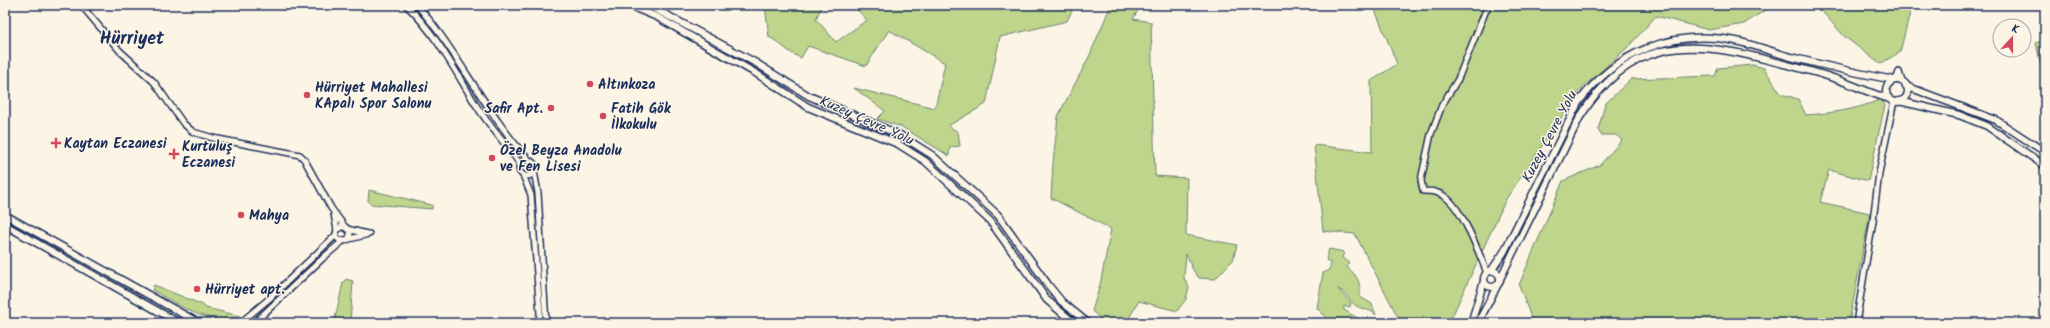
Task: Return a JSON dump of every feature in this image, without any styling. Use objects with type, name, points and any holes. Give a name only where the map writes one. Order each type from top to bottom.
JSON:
[{"type":"main road","name":"Kuzey Çevre Yolu","points":[[628,5],[657,17],[757,74],[808,107],[898,144],[925,161],[990,221],[1047,300],[1074,323]]},
{"type":"main road","name":"Kuzey Çevre Yolu","points":[[648,5],[756,62],[809,96],[900,135],[932,155],[998,215],[1062,302],[1088,323]]},
{"type":"main road","name":"Kuzey Çevre Yolu","points":[[1489,272],[1504,252],[1578,103],[1590,86],[1605,72],[1623,59],[1641,50],[1662,43],[1701,37],[1725,40],[1841,70],[1900,82],[1996,120],[2045,152]]},
{"type":"main road","name":"Kuzey Çevre Yolu","points":[[1500,279],[1571,135],[1591,100],[1612,76],[1640,59],[1658,52],[1687,47],[1725,50],[1835,79],[1894,101],[1959,114],[1987,126],[2045,166]]},
{"type":"main road","points":[[1891,82],[1900,82],[1906,95],[1894,101],[1887,95],[1886,88],[1891,82]]},
{"type":"main road","points":[[5,215],[199,323]]},
{"type":"main road","points":[[5,225],[179,323]]},
{"type":"main road","points":[[1471,323],[1484,281],[1489,272],[1497,273],[1500,279],[1478,323]]},
{"type":"main road","points":[[1484,281],[1489,287],[1497,286]]},
{"type":"street","points":[[81,5],[120,51],[154,82],[183,123],[192,132],[213,138],[300,155],[304,159],[334,214],[350,234],[254,323]]},
{"type":"street","points":[[406,5],[431,35],[488,124],[520,164]]},
{"type":"street","points":[[417,5],[450,47],[499,125],[534,164],[538,193],[546,323]]},
{"type":"street","points":[[1488,5],[1458,79],[1442,105],[1432,134],[1421,180],[1423,191],[1432,191],[1449,200],[1462,219],[1489,272]]},
{"type":"street","points":[[1856,323],[1873,221],[1879,173],[1894,101]]},
{"type":"street","points":[[530,160],[525,160],[520,164],[519,170],[523,175],[531,195],[540,314],[538,323]]},
{"type":"street","points":[[523,175],[528,176],[534,171]]},
{"type":"street","points":[[240,323],[270,298],[337,232],[341,228],[370,234],[345,240],[338,238],[337,232],[334,214]]},
{"type":"green space","points":[[763,5],[822,5],[816,19],[836,42],[867,20],[853,5],[1075,5],[1067,21],[1000,37],[986,104],[948,126],[958,132],[960,146],[950,147],[949,156],[902,127],[877,119],[885,111],[854,88],[935,108],[945,63],[889,30],[866,66],[808,46],[801,58],[769,37],[765,6]]},
{"type":"green space","points":[[1111,5],[1141,5],[1133,19],[1151,22],[1155,176],[1187,178],[1186,235],[1237,245],[1233,260],[1215,279],[1199,278],[1193,270],[1186,254],[1184,278],[1189,287],[1186,299],[1177,311],[1139,301],[1126,323],[1105,323],[1092,311],[1100,285],[1111,229],[1051,198],[1058,116],[1089,57]]},
{"type":"green space","points":[[1373,5],[1773,5],[1744,24],[1709,30],[1656,16],[1628,47],[1580,90],[1506,199],[1449,323],[1401,323],[1355,234],[1323,231],[1314,145],[1372,152],[1371,81],[1397,64]]},
{"type":"green space","points":[[1816,5],[1912,5],[1900,52],[1880,64],[1845,37]]},
{"type":"green space","points":[[2045,39],[2045,85],[2036,43]]},
{"type":"green space","points":[[1753,65],[1764,68],[1781,94],[1798,99],[1806,115],[1863,106],[1881,99],[1885,105],[1868,181],[1829,170],[1820,202],[1870,213],[1849,323],[1533,323],[1519,285],[1563,181],[1600,165],[1622,140],[1616,135],[1601,135],[1598,130],[1605,104],[1631,79],[1715,76],[1718,68]]},
{"type":"green space","points":[[369,190],[432,205],[432,209],[370,204],[368,201]]},
{"type":"green space","points":[[1329,249],[1344,252],[1342,258],[1349,262],[1347,267],[1358,280],[1360,297],[1372,304],[1376,315],[1371,311],[1355,305],[1338,289],[1351,303],[1350,307],[1344,306],[1344,310],[1359,319],[1360,323],[1332,323],[1317,308],[1323,273],[1329,270],[1331,263],[1326,260]]},
{"type":"green space","points":[[346,279],[353,281],[350,323],[334,323],[343,283]]},
{"type":"green space","points":[[154,285],[203,305],[206,308],[240,316],[228,319],[205,317],[183,308],[152,290]]},
{"type":"place","name":"Altınkoza","points":[[590,84]]},
{"type":"place","name":"Hürriyet Mahallesi KApalı Spor Salonu","points":[[307,95]]},
{"type":"place","name":"Safir Apt.","points":[[551,108]]},
{"type":"place","name":"Fatih Gök İlkokulu","points":[[603,116]]},
{"type":"place","name":"Kaytan Eczanesi","points":[[56,143]]},
{"type":"place","name":"Kurtuluş Eczanesi","points":[[174,154]]},
{"type":"place","name":"Özel Beyza Anadolu ve Fen Lisesi","points":[[492,158]]},
{"type":"place","name":"Mahya","points":[[241,215]]},
{"type":"place","name":"Hürriyet apt.","points":[[197,289]]},
{"type":"district","name":"Hürriyet","points":[[132,38]]}]
